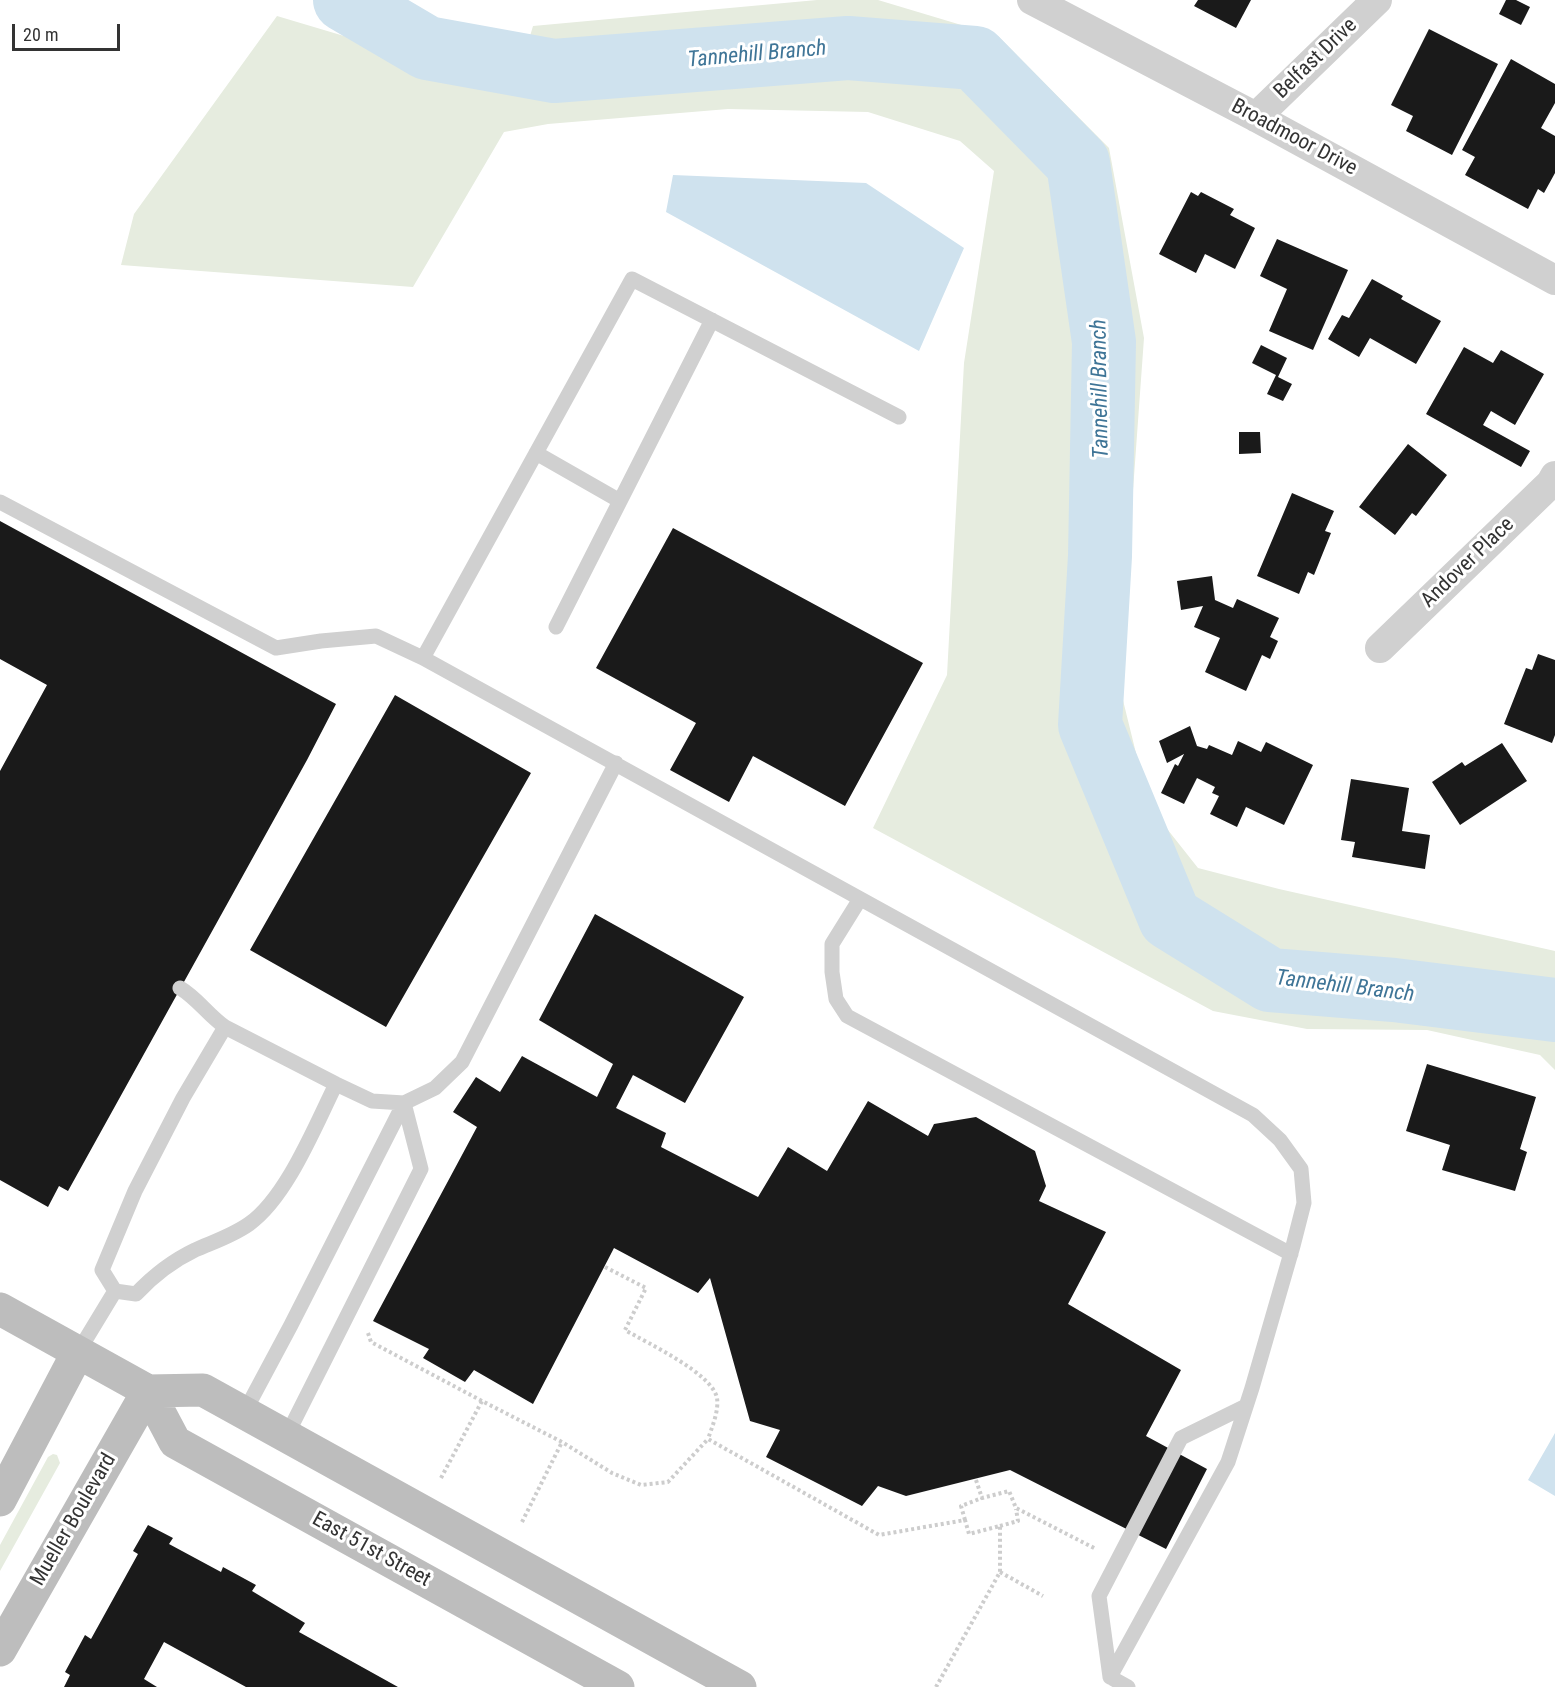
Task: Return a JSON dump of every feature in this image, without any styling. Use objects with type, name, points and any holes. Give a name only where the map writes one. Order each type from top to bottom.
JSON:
[{"type":"main road","points":[[0,1310],[148,1390],[203,1390],[740,1687]]},
{"type":"main road","points":[[0,1500],[78,1352]]},
{"type":"main road","name":"Mueller Boulevard","points":[[0,1650],[148,1390]]},
{"type":"main road","name":"East 51st Street","points":[[148,1390],[175,1442],[618,1687]]},
{"type":"street","name":"Broadmoor Drive","points":[[1032,0],[1256,117],[1555,280]]},
{"type":"street","name":"Belfast Drive","points":[[1256,117],[1377,0]]},
{"type":"street","name":"Andover Place","points":[[1380,648],[1551,483],[1555,476]]},
{"type":"lane","points":[[423,658],[632,279],[899,417]]},
{"type":"lane","points":[[556,627],[712,320]]},
{"type":"lane","points":[[536,453],[620,501]]},
{"type":"lane","points":[[0,502],[276,648],[376,636],[423,658],[1253,1115],[1280,1140],[1301,1169],[1304,1203],[1246,1406],[1228,1462],[1110,1677]]},
{"type":"lane","points":[[180,988],[192,995],[211,1017],[225,1027],[372,1101],[404,1103],[435,1088],[462,1062],[616,763]]},
{"type":"lane","points":[[860,899],[832,944],[832,972],[836,999],[848,1016],[1291,1254]]},
{"type":"lane","points":[[115,1291],[102,1270],[106,1260],[141,1181],[183,1098],[225,1027]]},
{"type":"lane","points":[[115,1291],[136,1294],[148,1281],[177,1260],[238,1232],[252,1223],[279,1193],[336,1084]]},
{"type":"lane","points":[[244,1413],[404,1103]]},
{"type":"lane","points":[[287,1435],[421,1169],[404,1103]]},
{"type":"lane","points":[[78,1352],[115,1291]]},
{"type":"lane","points":[[1110,1677],[1099,1596],[1181,1438],[1246,1406]]},
{"type":"lane","points":[[1110,1677],[1128,1687]]},
{"type":"path","points":[[366,1327],[371,1342],[562,1442],[612,1473],[641,1485],[668,1482],[708,1439],[715,1417],[717,1398],[710,1385],[699,1373],[625,1330],[646,1288],[604,1267]]},
{"type":"path","points":[[441,1478],[482,1401]]},
{"type":"path","points":[[708,1439],[879,1535],[965,1520]]},
{"type":"path","points":[[522,1522],[562,1442]]},
{"type":"path","points":[[976,1480],[982,1498]]},
{"type":"path","points":[[1009,1491],[1018,1521],[969,1534],[965,1520],[961,1506],[1009,1491]]},
{"type":"path","points":[[1016,1509],[1118,1560]]},
{"type":"path","points":[[936,1687],[1000,1572],[1000,1526]]},
{"type":"path","points":[[1000,1572],[1043,1596]]},
{"type":"shaded area","points":[[817,0],[878,0],[998,36],[1109,148],[1144,338],[1119,684],[1149,806],[1198,868],[1279,889],[1555,951],[1555,1070],[1540,1055],[1427,1030],[1307,1029],[1213,1011],[873,828],[947,675],[964,363],[994,171],[960,141],[868,112],[728,109],[548,124],[504,132],[413,287],[121,265],[134,214],[277,16],[515,87],[533,26]]},
{"type":"shaded area","points":[[53,1454],[57,1455],[60,1463],[0,1571],[0,1545],[48,1457]]},
{"type":"water","points":[[673,175],[866,183],[964,248],[919,351],[666,212]]},
{"type":"water","points":[[1555,1433],[1555,1496],[1528,1480]]},
{"type":"building","points":[[1198,0],[1251,0],[1236,28],[1194,6]]},
{"type":"building","points":[[1506,0],[1516,0],[1530,7],[1521,25],[1499,14]]},
{"type":"building","points":[[1429,29],[1498,64],[1452,155],[1406,131],[1413,116],[1391,105]]},
{"type":"building","points":[[1511,59],[1555,84],[1555,103],[1541,128],[1555,136],[1555,173],[1544,193],[1538,189],[1528,209],[1465,175],[1475,157],[1462,150]]},
{"type":"building","points":[[1191,192],[1198,196],[1201,192],[1234,209],[1230,215],[1255,228],[1235,269],[1205,254],[1196,273],[1159,254]]},
{"type":"building","points":[[1277,239],[1348,270],[1313,350],[1269,331],[1287,289],[1260,276]]},
{"type":"building","points":[[1372,279],[1403,296],[1401,299],[1441,321],[1416,364],[1370,338],[1359,357],[1328,339],[1342,315],[1349,318]]},
{"type":"building","points":[[1261,345],[1287,358],[1278,377],[1292,384],[1283,401],[1267,394],[1276,375],[1252,363]]},
{"type":"building","points":[[1464,347],[1493,363],[1501,350],[1544,374],[1515,425],[1491,411],[1483,425],[1530,451],[1521,467],[1426,414]]},
{"type":"building","points":[[1239,432],[1260,432],[1261,453],[1239,454]]},
{"type":"building","points":[[1408,444],[1447,475],[1416,516],[1412,513],[1395,535],[1359,507]]},
{"type":"building","points":[[1292,493],[1334,511],[1325,531],[1331,533],[1314,575],[1308,572],[1299,594],[1257,576]]},
{"type":"building","points":[[0,521],[336,704],[68,1191],[59,1186],[48,1207],[0,1180],[0,771],[47,685],[0,659]]},
{"type":"building","points":[[673,528],[923,663],[845,806],[753,756],[729,802],[670,770],[696,723],[596,668]]},
{"type":"building","points":[[1212,576],[1215,600],[1233,608],[1237,599],[1279,618],[1270,637],[1278,641],[1270,659],[1262,655],[1246,691],[1205,672],[1220,638],[1194,627],[1203,606],[1181,610],[1177,581]]},
{"type":"building","points":[[1538,654],[1555,660],[1555,735],[1552,743],[1504,724],[1526,668],[1532,670]]},
{"type":"building","points":[[395,695],[531,773],[386,1027],[250,950]]},
{"type":"building","points":[[1190,726],[1197,746],[1207,749],[1209,745],[1232,755],[1238,741],[1261,752],[1266,742],[1313,765],[1284,825],[1246,807],[1237,827],[1210,814],[1219,796],[1212,793],[1215,787],[1197,778],[1184,804],[1161,793],[1175,764],[1178,766],[1184,754],[1167,763],[1159,741]]},
{"type":"building","points":[[1502,743],[1527,781],[1460,825],[1432,782],[1462,762],[1465,766]]},
{"type":"building","points":[[1351,779],[1409,788],[1402,831],[1430,835],[1425,869],[1352,857],[1355,842],[1341,840]]},
{"type":"building","points":[[595,914],[744,997],[685,1103],[633,1075],[616,1108],[666,1133],[661,1147],[758,1197],[788,1147],[827,1171],[868,1101],[928,1136],[934,1124],[976,1117],[1035,1151],[1046,1186],[1039,1201],[1106,1232],[1068,1304],[1181,1370],[1146,1436],[1207,1469],[1166,1549],[1010,1470],[906,1496],[878,1486],[862,1506],[766,1457],[780,1430],[750,1421],[710,1278],[698,1293],[614,1248],[533,1404],[474,1370],[465,1382],[423,1358],[429,1349],[373,1321],[477,1127],[453,1112],[476,1077],[500,1092],[522,1056],[597,1097],[613,1064],[539,1020]]},
{"type":"building","points":[[1427,1064],[1536,1097],[1520,1149],[1527,1152],[1515,1191],[1442,1170],[1450,1145],[1406,1131]]},
{"type":"building","points":[[148,1525],[173,1538],[169,1544],[221,1572],[223,1567],[256,1585],[252,1591],[305,1623],[299,1632],[398,1687],[246,1687],[164,1642],[144,1679],[157,1687],[64,1687],[70,1675],[65,1672],[85,1635],[91,1639],[138,1554],[133,1551]]},
{"type":"waterway","name":"Tannehill Branch","points":[[345,0],[427,48],[554,71],[848,48],[975,58],[1078,163],[1104,342],[1100,556],[1090,725],[1170,918],[1270,980],[1394,990],[1555,1010]]}]
